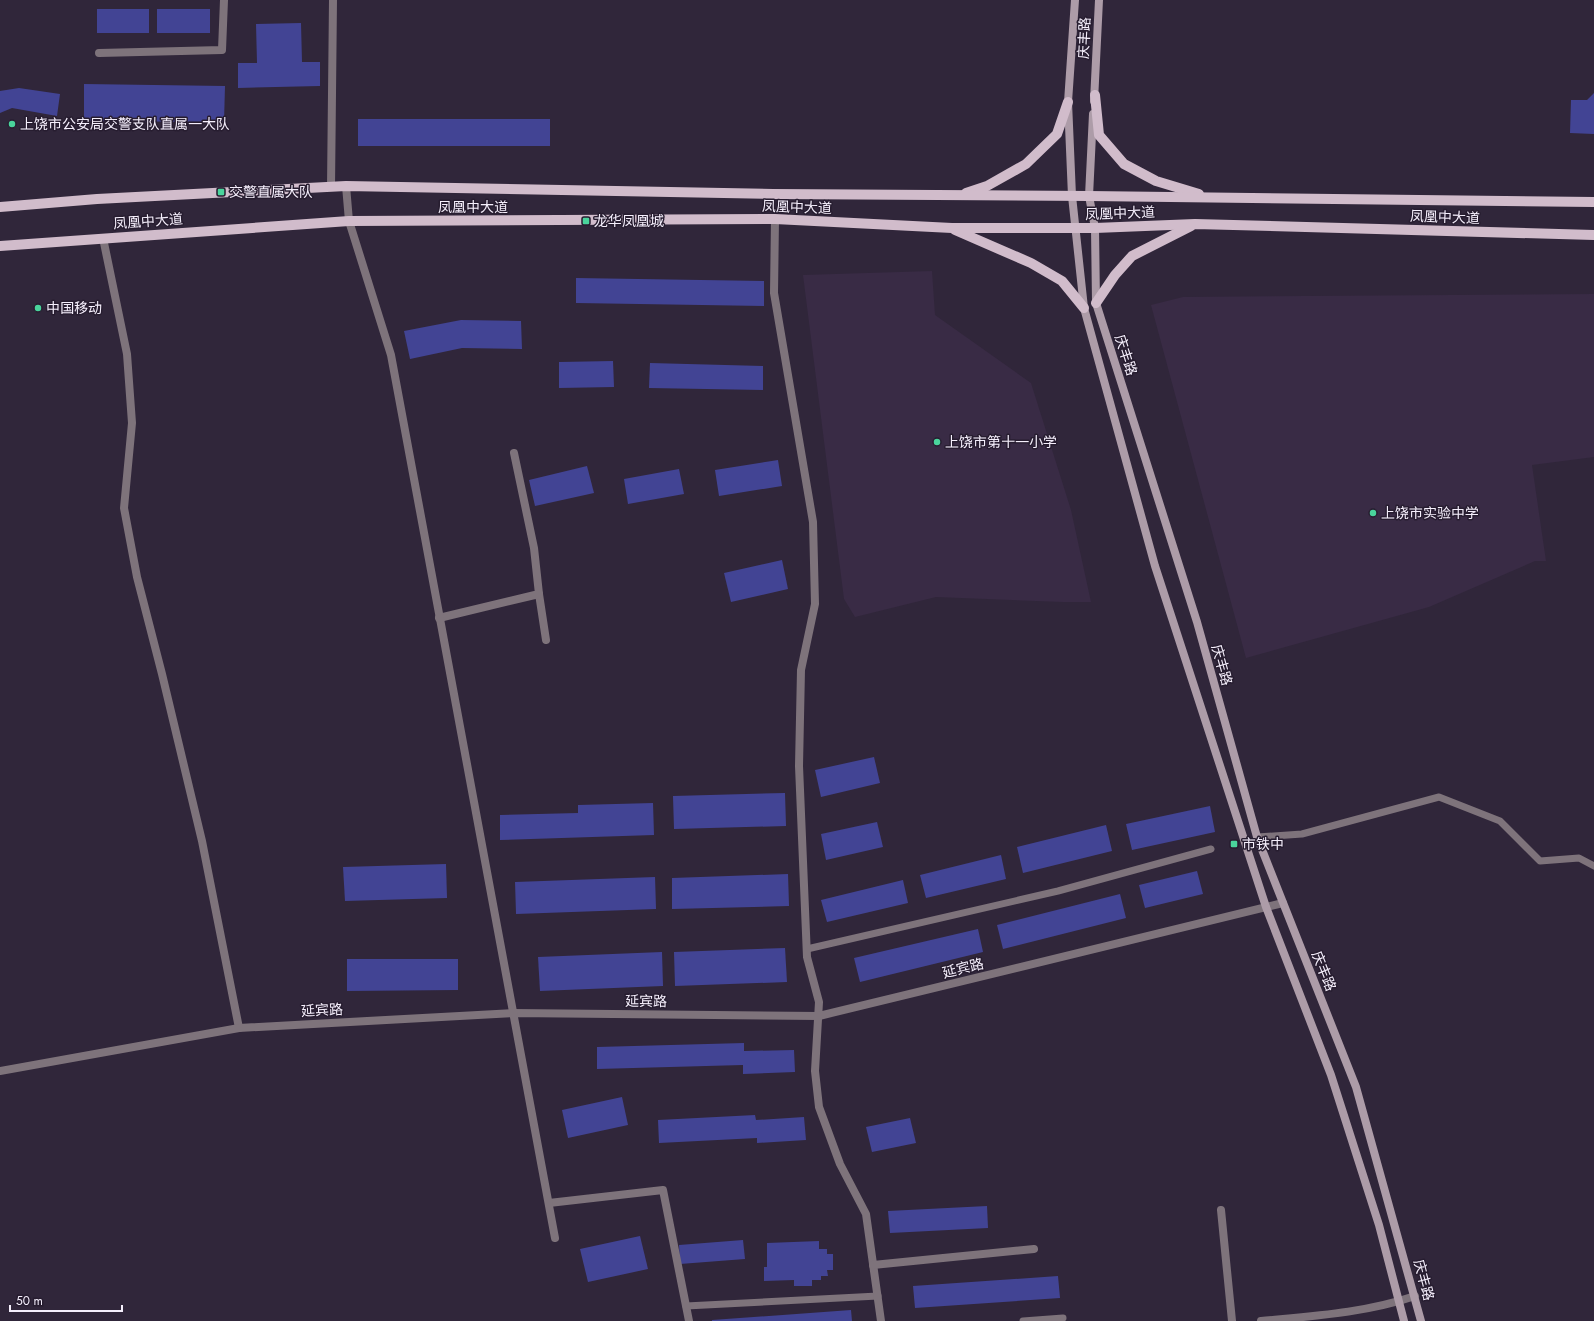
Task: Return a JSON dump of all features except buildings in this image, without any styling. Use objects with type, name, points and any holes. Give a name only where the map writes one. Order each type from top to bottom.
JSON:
[{"type":"main road","points":[[1075,0],[1068,102],[1074,228],[1084,308],[1155,566],[1266,907],[1332,1075],[1379,1225],[1404,1321]]},
{"type":"main road","name":"庆丰路","points":[[1099,0],[1095,95],[1088,196],[1095,228],[1096,304],[1197,622],[1257,837],[1356,1088],[1421,1321]]},
{"type":"main road","points":[[1095,95],[1099,135],[1124,164],[1156,181],[1210,198]]},
{"type":"main road","points":[[958,196],[987,186],[1026,164],[1057,134],[1068,102]]},
{"type":"main road","name":"凤凰中大道","points":[[0,207],[97,199],[346,186],[773,194],[1594,202]]},
{"type":"main road","name":"凤凰中大道","points":[[0,246],[349,221],[775,220],[952,228],[1095,228],[1195,224],[1594,236]]},
{"type":"main road","points":[[1096,304],[1115,275],[1132,256],[1195,224]]},
{"type":"main road","points":[[952,228],[1031,263],[1062,281],[1084,308]]},
{"type":"street","points":[[99,53],[222,50],[224,0]]},
{"type":"street","points":[[331,187],[333,0]]},
{"type":"street","points":[[346,186],[349,221],[391,355],[555,1238]]},
{"type":"street","points":[[775,220],[774,293],[813,522],[815,604],[801,670],[799,766],[807,958],[819,1002],[815,1071],[819,1107],[840,1164],[866,1214],[881,1321]]},
{"type":"street","points":[[103,238],[127,354],[132,423],[124,508],[136,577],[162,674],[202,841],[239,1028]]},
{"type":"street","points":[[514,453],[534,548],[546,640]]},
{"type":"street","points":[[439,618],[539,594]]},
{"type":"street","name":"延宾路","points":[[0,1071],[239,1028],[513,1013],[819,1016],[1283,903]]},
{"type":"street","points":[[549,1203],[663,1190],[689,1321]]},
{"type":"street","points":[[1221,1210],[1232,1321]]},
{"type":"street","points":[[874,1265],[1034,1249]]},
{"type":"street","points":[[1261,1321],[1336,1314],[1399,1302],[1415,1296]]},
{"type":"lane","points":[[1257,837],[1302,834],[1439,797],[1500,822],[1540,861],[1579,858],[1594,866]]},
{"type":"lane","points":[[807,950],[1058,891],[1211,849]]},
{"type":"lane","points":[[686,1306],[878,1296]]},
{"type":"lane","points":[[1023,1321],[1063,1318]]},
{"type":"shaded area","name":"上饶市第十一小学","points":[[932,271],[935,315],[1031,383],[1071,510],[1091,602],[936,597],[855,617],[844,599],[803,275]]},
{"type":"shaded area","name":"上饶市实验中学","points":[[1594,294],[1594,457],[1532,465],[1546,561],[1535,561],[1429,607],[1246,658],[1151,305],[1183,297]]},
{"type":"place","name":"上饶市公安局交警支队直属一大队","points":[[12,124]]},
{"type":"place","name":"交警直属大队","points":[[221,192]]},
{"type":"place","name":"龙华凤凰城","points":[[586,221]]},
{"type":"place","name":"中国移动","points":[[38,308]]},
{"type":"place","name":"上饶市第十一小学","points":[[937,442]]},
{"type":"place","name":"上饶市实验中学","points":[[1373,513]]},
{"type":"place","name":"市铁中","points":[[1234,844]]}]
